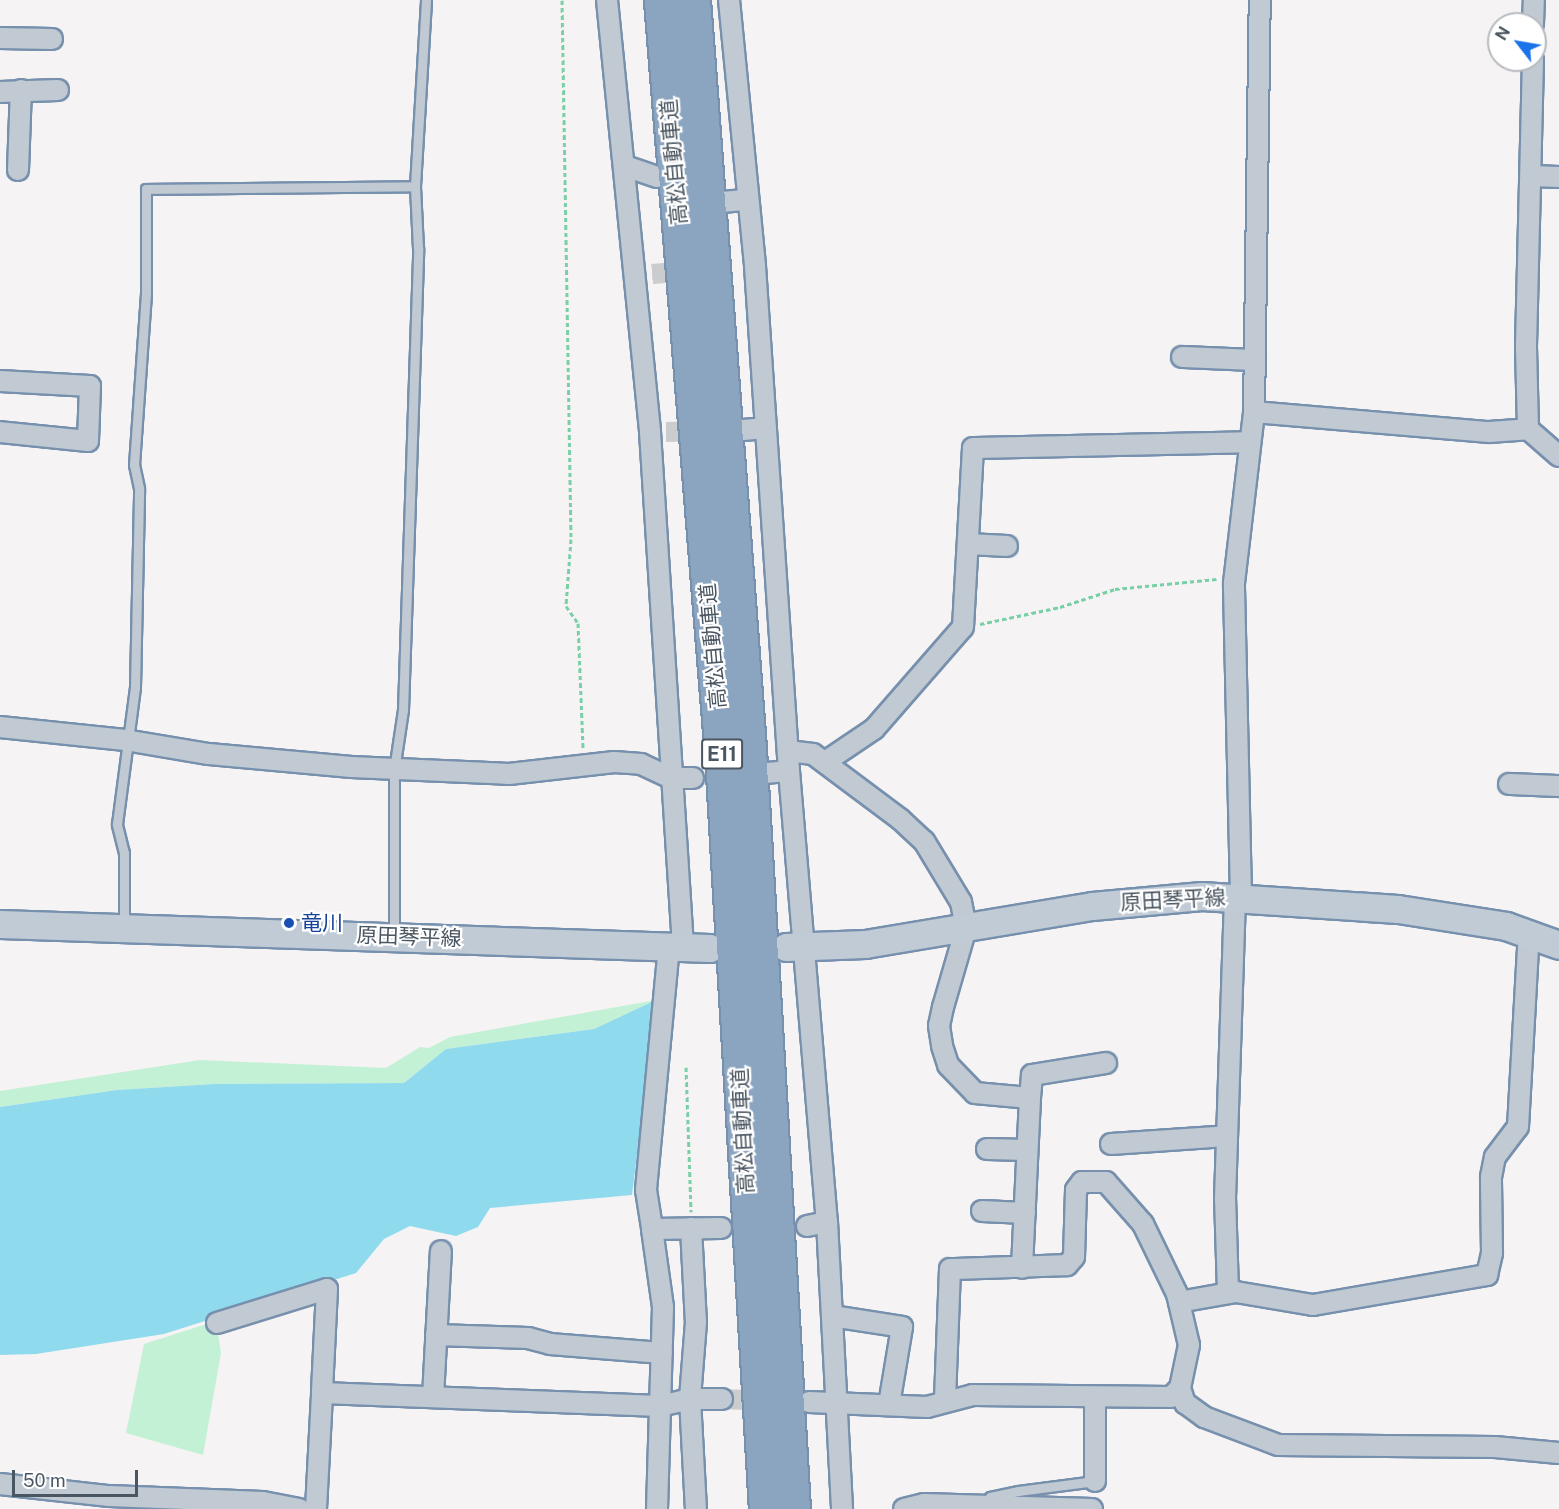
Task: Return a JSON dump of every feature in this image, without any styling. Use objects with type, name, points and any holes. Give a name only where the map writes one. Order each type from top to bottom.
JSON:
[{"type":"highway","name":"高松自動車道","points":[[661,0],[722,756],[766,1509]]},
{"type":"highway","name":"高松自動車道","points":[[693,0],[749,749],[793,1509]]},
{"type":"main road","name":"原田琴平線","points":[[796,946],[865,944],[1144,899],[1238,896],[1398,909],[1546,936]]},
{"type":"main road","name":"原田琴平線","points":[[0,924],[710,948]]},
{"type":"street","points":[[607,0],[625,166],[644,275],[658,432],[671,778],[676,946],[646,1190],[663,1307],[657,1509]]},
{"type":"street","points":[[729,0],[747,200],[748,267],[766,428],[788,752],[796,946],[827,1222],[842,1509]]},
{"type":"street","points":[[1228,1292],[1227,1136],[1238,896],[1234,579],[1254,412],[1260,0]]},
{"type":"street","points":[[0,38],[52,39]]},
{"type":"street","points":[[1528,429],[1526,346],[1533,72]]},
{"type":"street","points":[[18,170],[21,90]]},
{"type":"street","points":[[0,92],[58,90]]},
{"type":"street","points":[[625,166],[657,177]]},
{"type":"street","points":[[1532,176],[1559,177]]},
{"type":"street","points":[[722,202],[747,200]]},
{"type":"street","points":[[1182,357],[1255,360]]},
{"type":"street","points":[[0,381],[90,386],[88,441],[0,432]]},
{"type":"street","points":[[1254,412],[1489,432],[1528,429],[1559,456]]},
{"type":"street","points":[[743,430],[766,428]]},
{"type":"street","points":[[825,762],[874,729],[963,627],[974,448],[1250,442]]},
{"type":"street","points":[[968,544],[1006,546]]},
{"type":"street","points":[[0,727],[125,740],[209,754],[394,770],[509,774],[583,765],[641,764],[671,778],[693,778]]},
{"type":"street","points":[[788,752],[813,754],[924,841],[961,902],[966,928],[939,1026],[948,1065],[975,1093],[1030,1098]]},
{"type":"street","points":[[766,773],[789,771]]},
{"type":"street","points":[[1509,784],[1559,786]]},
{"type":"street","points":[[1179,1302],[1228,1292],[1313,1305],[1487,1275],[1492,1253],[1491,1177],[1495,1157],[1518,1127],[1546,936]]},
{"type":"street","points":[[1022,1268],[1032,1075],[1106,1063]]},
{"type":"street","points":[[1111,1144],[1227,1136]]},
{"type":"street","points":[[987,1149],[1028,1150]]},
{"type":"street","points":[[945,1402],[950,1269],[1067,1265],[1074,1257],[1076,1190],[1082,1182],[1106,1182],[1143,1224],[1160,1253],[1179,1302],[1189,1345],[1180,1388],[1185,1403],[1204,1417],[1278,1445],[1495,1447],[1559,1453]]},
{"type":"street","points":[[982,1211],[1025,1213]]},
{"type":"street","points":[[807,1226],[827,1222]]},
{"type":"street","points":[[691,1228],[696,1322],[690,1399],[696,1509]]},
{"type":"street","points":[[652,1229],[721,1228]]},
{"type":"street","points":[[433,1397],[441,1251]]},
{"type":"street","points":[[217,1323],[327,1289],[316,1509]]},
{"type":"street","points":[[832,1316],[902,1327],[889,1405]]},
{"type":"street","points":[[436,1335],[528,1338],[550,1344],[662,1353]]},
{"type":"street","points":[[809,1402],[927,1407],[973,1395],[1171,1397],[1180,1388]]},
{"type":"street","points":[[322,1392],[660,1406],[690,1399],[722,1399]]},
{"type":"street","points":[[1095,1397],[1095,1482]]},
{"type":"street","points":[[0,1484],[98,1495],[263,1502],[299,1509]]},
{"type":"street","points":[[904,1509],[924,1504],[1092,1509]]},
{"type":"lane","points":[[394,938],[394,770],[403,710],[418,248],[415,186],[426,0]]},
{"type":"lane","points":[[123,928],[124,853],[117,824],[125,740],[135,687],[139,488],[134,465],[146,292],[146,189],[415,186]]},
{"type":"lane","points":[[986,1506],[990,1497],[999,1495],[1095,1482]]},
{"type":"path","points":[[562,0],[571,539],[566,606],[578,623],[583,765]]},
{"type":"path","points":[[963,627],[1060,607],[1115,589],[1195,578],[1234,579]]},
{"type":"path","points":[[686,1067],[691,1228]]},
{"type":"green space","points":[[656,1000],[594,1029],[446,1049],[404,1083],[214,1084],[117,1090],[0,1107],[0,1091],[200,1060],[386,1068],[420,1047],[429,1048],[450,1037]]},
{"type":"green space","points":[[216,1321],[221,1353],[203,1455],[126,1433],[144,1344]]},
{"type":"water","points":[[656,1000],[632,1195],[490,1208],[478,1227],[456,1236],[410,1226],[384,1239],[356,1273],[164,1334],[36,1354],[0,1355],[0,1107],[117,1090],[214,1084],[404,1083],[446,1049],[594,1029]]},
{"type":"tunnel","points":[[652,274],[741,267]]},
{"type":"tunnel","points":[[666,432],[705,431]]},
{"type":"tunnel","points":[[722,1399],[767,1401]]},
{"type":"place","name":"竜川","points":[[289,923]]}]
